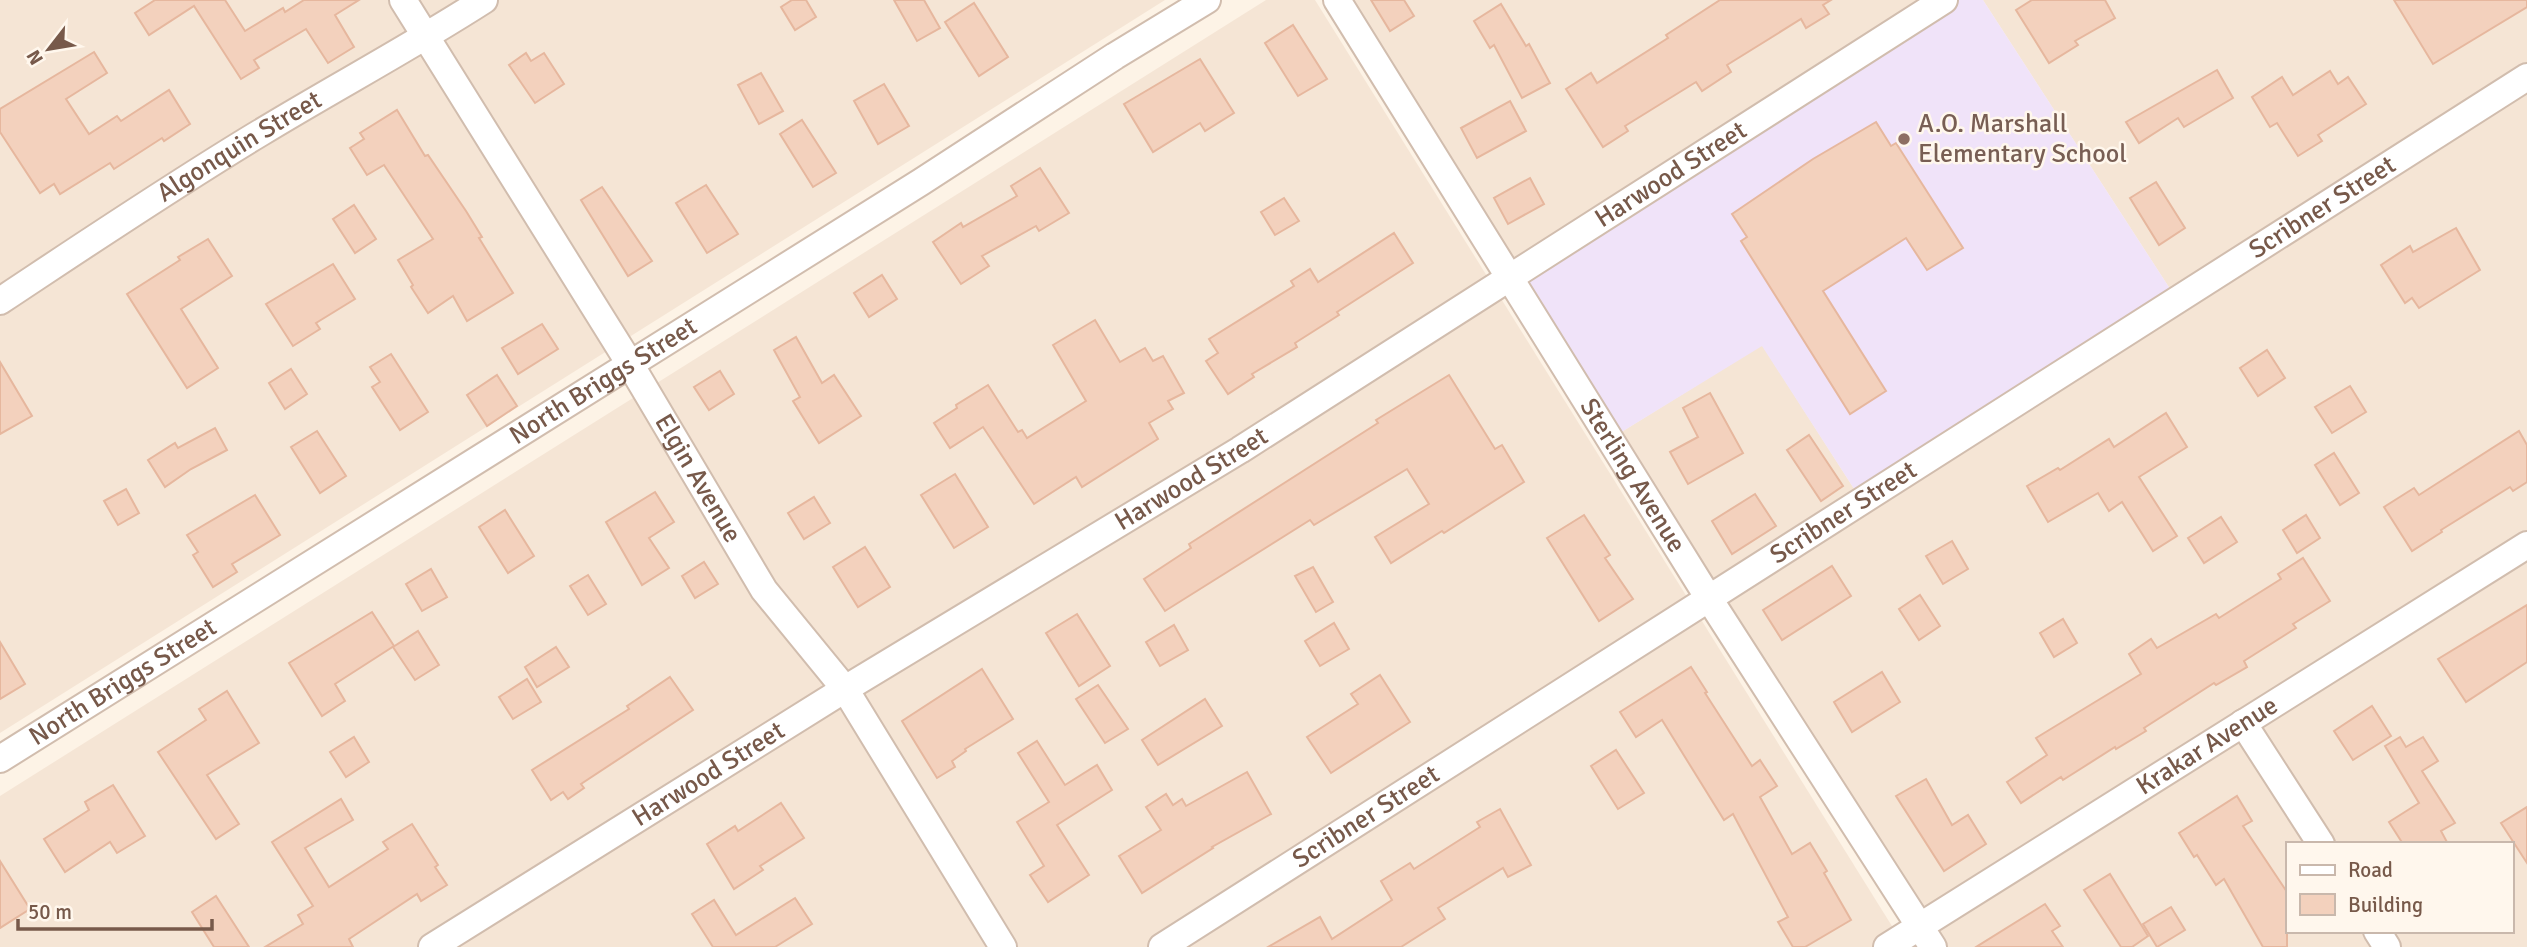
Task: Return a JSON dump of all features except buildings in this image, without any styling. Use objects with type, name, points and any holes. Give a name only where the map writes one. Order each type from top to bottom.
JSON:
[{"type":"street","name":"Elgin Avenue","points":[[403,0],[630,364],[764,590],[845,689],[1003,947]]},
{"type":"street","name":"Algonquin Street","points":[[0,300],[256,135],[427,37],[484,0]]},
{"type":"street","name":"North Briggs Street","points":[[0,759],[1207,0]]},
{"type":"street","name":"Sterling Avenue","points":[[1337,0],[1708,597],[1927,937]]},
{"type":"street","name":"Harwood Street","points":[[432,947],[845,689],[1240,450],[1944,0]]},
{"type":"street","name":"Scribner Street","points":[[1162,947],[2527,77]]},
{"type":"street","name":"Krakar Avenue","points":[[1887,947],[1927,937],[2243,723],[2527,545]]},
{"type":"street","points":[[2243,723],[2320,842]]},
{"type":"shaded area","points":[[0,0],[1165,0],[0,733]]},
{"type":"shaded area","points":[[1266,0],[1315,0],[1905,947],[0,947],[0,796]]},
{"type":"shaded area","points":[[1341,0],[1937,0],[1510,270]]},
{"type":"shaded area","name":"A.O. Marshall Elementary School","points":[[1954,0],[1983,0],[2174,295],[1858,495],[1762,346],[1615,436],[1516,278]]},
{"type":"shaded area","points":[[1983,0],[2527,0],[2527,947],[1932,947],[1615,436],[1762,345],[1858,495],[2174,295]]},
{"type":"place","name":"A.O. Marshall Elementary School","points":[[1904,139]]}]
